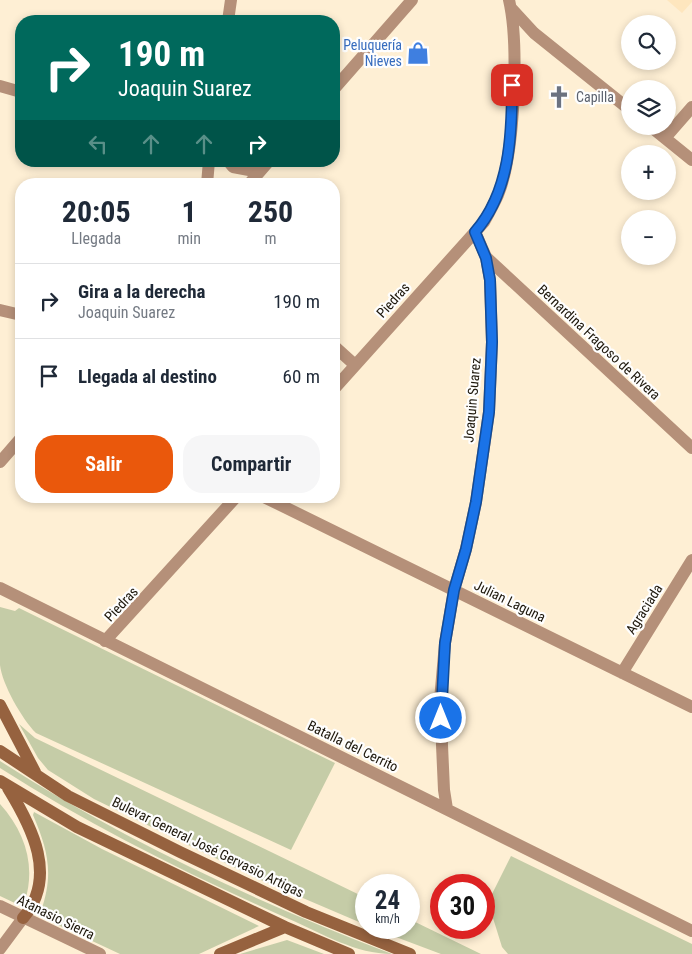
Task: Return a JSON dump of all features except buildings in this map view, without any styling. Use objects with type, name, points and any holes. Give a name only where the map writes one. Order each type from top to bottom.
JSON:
[{"type":"main road","points":[[0,705],[38,776]]},
{"type":"main road","name":"Bulevar General José Gervasio Artigas","points":[[0,752],[68,796],[189,856],[306,912],[410,954]]},
{"type":"main road","points":[[3,784],[26,817],[40,858],[37,894],[23,918]]},
{"type":"main road","points":[[3,784],[77,827],[284,927],[349,954]]},
{"type":"main road","points":[[220,954],[284,927]]},
{"type":"street","points":[[229,15],[231,0]]},
{"type":"street","points":[[340,82],[412,0]]},
{"type":"street","points":[[510,4],[534,33],[621,103]]},
{"type":"street","points":[[475,232],[484,222],[499,194],[510,147],[512,93],[510,4]]},
{"type":"street","points":[[0,86],[15,90]]},
{"type":"street","points":[[665,138],[692,107]]},
{"type":"street","points":[[661,135],[692,160]]},
{"type":"street","points":[[233,167],[259,172]]},
{"type":"street","points":[[254,178],[264,167]]},
{"type":"street","name":"Joaquin Suarez","points":[[447,809],[444,790],[440,700],[445,643],[454,590],[474,511],[489,412],[492,342],[490,280],[486,258],[475,232]]},
{"type":"street","name":"Piedras","points":[[340,382],[475,232]]},
{"type":"street","name":"Bernardina Fragoso de Rivera","points":[[486,258],[692,448]]},
{"type":"street","points":[[0,310],[15,314]]},
{"type":"street","points":[[340,351],[355,365]]},
{"type":"street","points":[[0,462],[15,445]]},
{"type":"street","name":"Piedras","points":[[105,642],[232,503]]},
{"type":"street","name":"Julian Laguna","points":[[276,503],[692,707]]},
{"type":"street","name":"Agraciada","points":[[622,673],[692,560]]},
{"type":"street","name":"Batalla del Cerrito","points":[[0,588],[105,642],[447,809],[692,932]]},
{"type":"street","name":"Atanasio Sierra","points":[[0,906],[100,954]]},
{"type":"street","points":[[0,949],[23,918]]},
{"type":"shaded area","points":[[667,0],[692,0],[692,2],[682,13]]},
{"type":"green space","points":[[0,607],[15,611],[19,608],[335,763],[291,850],[36,733],[14,701],[2,673],[0,665]]},
{"type":"green space","points":[[19,724],[35,738],[355,893],[355,920],[256,878],[94,799],[48,770],[38,758]]},
{"type":"green space","points":[[0,761],[94,817],[191,868],[291,913],[392,954],[366,951],[340,942],[178,867],[106,830],[35,790],[0,768]]},
{"type":"green space","points":[[0,804],[9,815],[22,838],[29,862],[28,888],[25,901],[19,905],[0,896]]},
{"type":"green space","points":[[34,812],[102,849],[259,926],[199,954],[120,954],[43,918],[41,911],[47,885],[48,862],[33,815]]},
{"type":"green space","points":[[511,856],[692,944],[692,954],[508,954],[502,947],[495,924],[495,888]]},
{"type":"green space","points":[[420,924],[430,929],[430,939],[450,939],[481,954],[441,954],[401,939],[420,939]]},
{"type":"green space","points":[[287,940],[324,954],[240,954]]},
{"type":"place","name":"Peluquería Nieves","points":[[418,53]]},
{"type":"place","name":"Capilla","points":[[559,97]]},
{"type":"route","points":[[441,718],[440,700],[445,643],[454,590],[466,549],[476,502],[489,412],[492,342],[490,280],[486,258],[475,232],[484,222],[499,194],[510,147],[512,85]]}]
